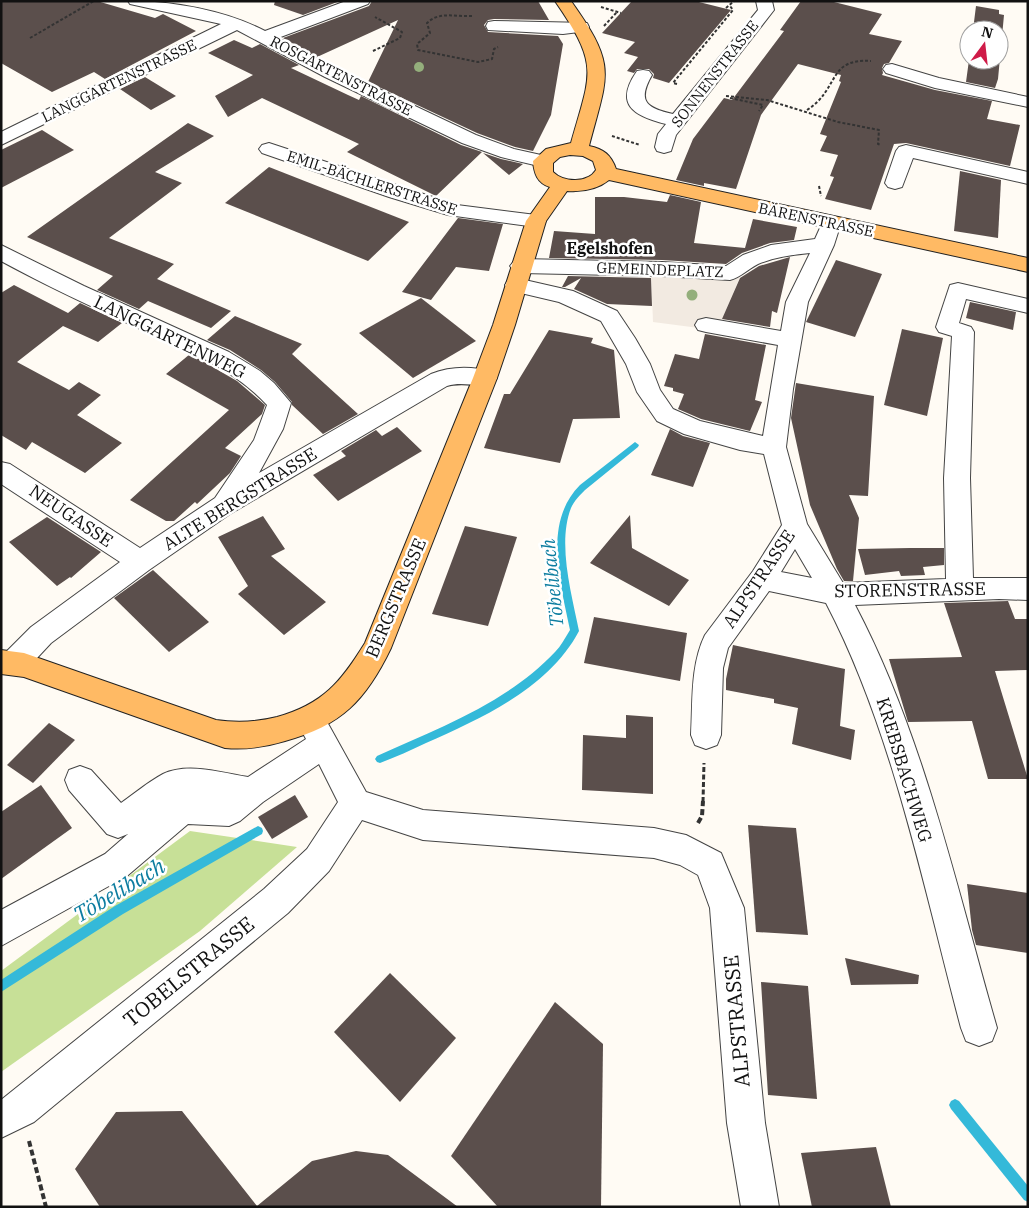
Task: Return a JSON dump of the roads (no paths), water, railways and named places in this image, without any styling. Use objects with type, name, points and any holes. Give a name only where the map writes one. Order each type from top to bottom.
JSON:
[{"type":"main road","points":[[566,2],[594,52],[598,71],[596,90],[579,149]]},
{"type":"main road","points":[[579,149],[589,151],[603,161],[606,167],[604,173],[592,183],[578,186],[562,185],[554,182],[543,172],[542,162],[553,153],[579,149]]},
{"type":"main road","name":"BÄRENSTRASSE","points":[[604,173],[828,234],[1028,265]]},
{"type":"main road","name":"BERGSTRASSE","points":[[8,662],[44,671],[223,735],[240,736],[268,733],[317,732],[330,707],[360,677],[377,648],[485,378],[504,325],[536,221],[547,203],[562,185]]},
{"type":"street","name":"ROSGARTENSTRASSE","points":[[136,1],[208,15],[237,23],[332,74],[469,139],[508,153],[542,162]]},
{"type":"street","points":[[264,37],[362,1]]},
{"type":"street","name":"SONNENSTRASSE","points":[[643,75],[635,90],[634,101],[641,110],[669,134],[766,10],[764,1]]},
{"type":"street","points":[[208,15],[224,6]]},
{"type":"street","name":"LANGGARTENSTRASSE","points":[[1,139],[237,23]]},
{"type":"street","points":[[494,26],[550,30],[581,27]]},
{"type":"street","points":[[885,65],[935,83],[1028,102]]},
{"type":"street","points":[[1004,118],[1008,98]]},
{"type":"street","name":"EMIL-BÄCHLERSTRASSE","points":[[268,149],[454,211],[536,221]]},
{"type":"street","points":[[895,183],[906,151],[1028,178]]},
{"type":"street","name":"GEMEINDEPLATZ","points":[[518,276],[662,269],[730,273],[750,260],[828,234]]},
{"type":"street","name":"ALPSTRASSE","points":[[706,735],[709,668],[715,644],[763,579],[795,526],[774,447],[797,302],[828,234]]},
{"type":"street","name":"LANGGARTENWEG","points":[[1,252],[42,275],[240,367],[269,390],[279,403],[277,416],[256,456],[221,507]]},
{"type":"street","points":[[518,276],[609,316],[638,364],[649,392],[665,415],[693,428],[740,441],[774,447]]},
{"type":"street","points":[[960,589],[957,478],[963,332],[947,327],[958,290],[1028,306]]},
{"type":"street","points":[[706,325],[790,340]]},
{"type":"street","name":"ALTE BERGSTRASSE","points":[[8,662],[41,635],[140,562],[221,507],[447,376],[458,375],[485,378]]},
{"type":"street","name":"NEUGASSE","points":[[1,471],[140,562]]},
{"type":"street","name":"KREBSBACHWEG","points":[[795,526],[836,594],[870,668],[901,750],[978,1028]]},
{"type":"street","name":"STORENSTRASSE","points":[[763,579],[836,594],[960,589],[1028,589]]},
{"type":"street","points":[[1,929],[116,865],[182,809],[229,811],[317,732],[355,803]]},
{"type":"street","points":[[80,780],[118,823],[173,785],[188,783],[252,792]]},
{"type":"street","name":"ALPSTRASSE","points":[[355,803],[423,824],[654,843],[686,851],[710,864],[727,908],[746,1123],[760,1207]]},
{"type":"street","name":"TOBELSTRASSE","points":[[11,1115],[276,901],[318,860],[355,803]]},
{"type":"waterway","name":"Töbelibach","points":[[380,759],[433,736],[488,708],[515,692],[539,674],[559,653],[575,631],[562,560],[563,523],[568,507],[582,488],[635,445]]},
{"type":"waterway","name":"Töbelibach","points":[[1,987],[119,910],[258,831]]},
{"type":"waterway","points":[[955,1105],[1028,1196]]},
{"type":"district","name":"Egelshofen","points":[[610,248]]}]
